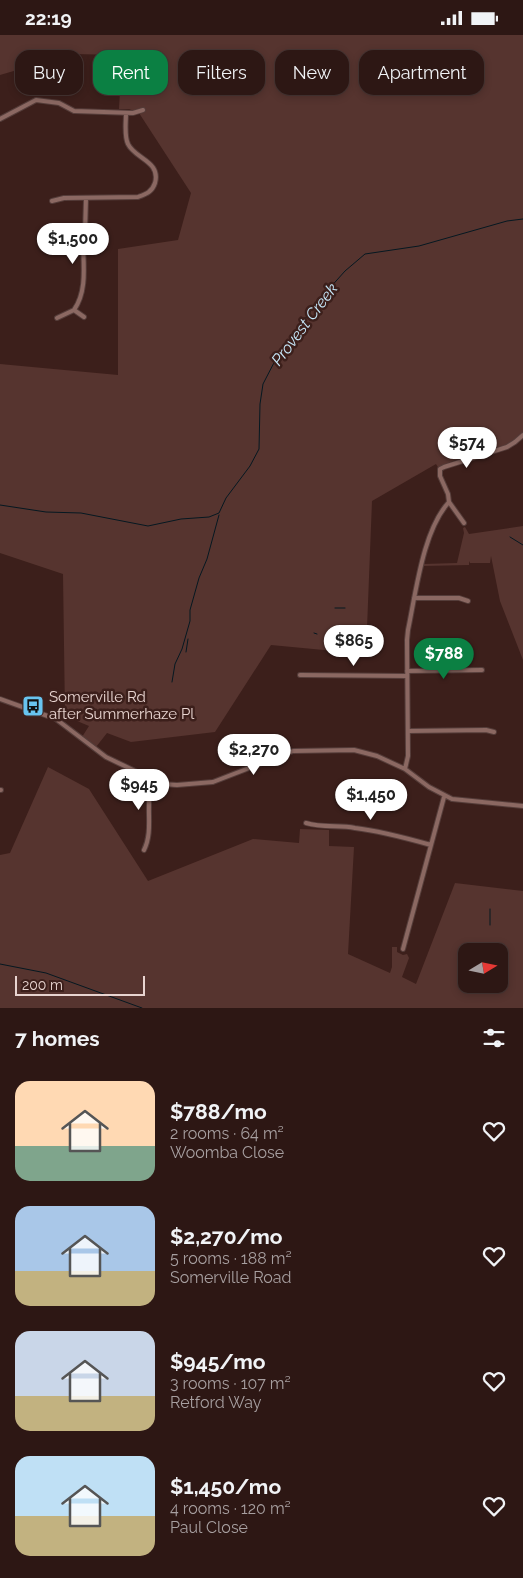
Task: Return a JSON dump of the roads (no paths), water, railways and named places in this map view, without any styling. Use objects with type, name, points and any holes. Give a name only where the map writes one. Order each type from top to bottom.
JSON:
[{"type":"street","points":[[0,119],[36,99],[59,103],[74,111],[133,113],[143,110]]},
{"type":"street","points":[[52,201],[64,198],[138,197],[145,195],[151,190],[155,182],[156,173],[150,163],[128,144],[126,113]]},
{"type":"street","points":[[57,318],[74,309],[80,302],[86,198]]},
{"type":"street","points":[[58,240],[83,241]]},
{"type":"street","points":[[74,309],[84,317]]},
{"type":"street","points":[[464,523],[449,502],[448,494],[440,476],[440,469],[507,447],[523,435]]},
{"type":"street","points":[[405,769],[408,756],[406,640],[414,598],[431,532],[449,502]]},
{"type":"street","points":[[414,598],[460,598],[468,601]]},
{"type":"street","points":[[407,671],[482,670]]},
{"type":"street","points":[[300,675],[407,676]]},
{"type":"street","points":[[0,699],[56,719],[106,757],[154,781],[173,785],[213,782],[286,753],[301,750],[361,751],[405,769],[444,797],[523,806]]},
{"type":"street","points":[[408,731],[486,730],[494,732]]},
{"type":"street","points":[[144,850],[150,831],[149,791],[154,781]]},
{"type":"street","points":[[403,949],[444,797]]},
{"type":"street","points":[[306,823],[315,826],[352,827],[380,831],[431,845]]},
{"type":"waterway","name":"Provest Creek","points":[[0,505],[46,512],[81,513],[148,526],[181,519],[209,517],[219,513],[226,498],[250,466],[259,449],[260,404],[263,384],[279,353],[320,299],[345,271],[365,254],[419,246],[507,221],[523,219]]},
{"type":"waterway","points":[[172,682],[175,664],[182,649],[190,621],[190,610],[199,578],[207,559],[219,515]]},
{"type":"waterway","points":[[510,537],[523,545]]},
{"type":"waterway","points":[[335,608],[345,608]]},
{"type":"waterway","points":[[186,652],[188,639]]},
{"type":"waterway","points":[[490,909],[490,925]]},
{"type":"waterway","points":[[0,964],[46,973],[142,1008]]},
{"type":"place","name":"Somerville Rd after Summerhaze Pl","points":[[33,706]]}]
